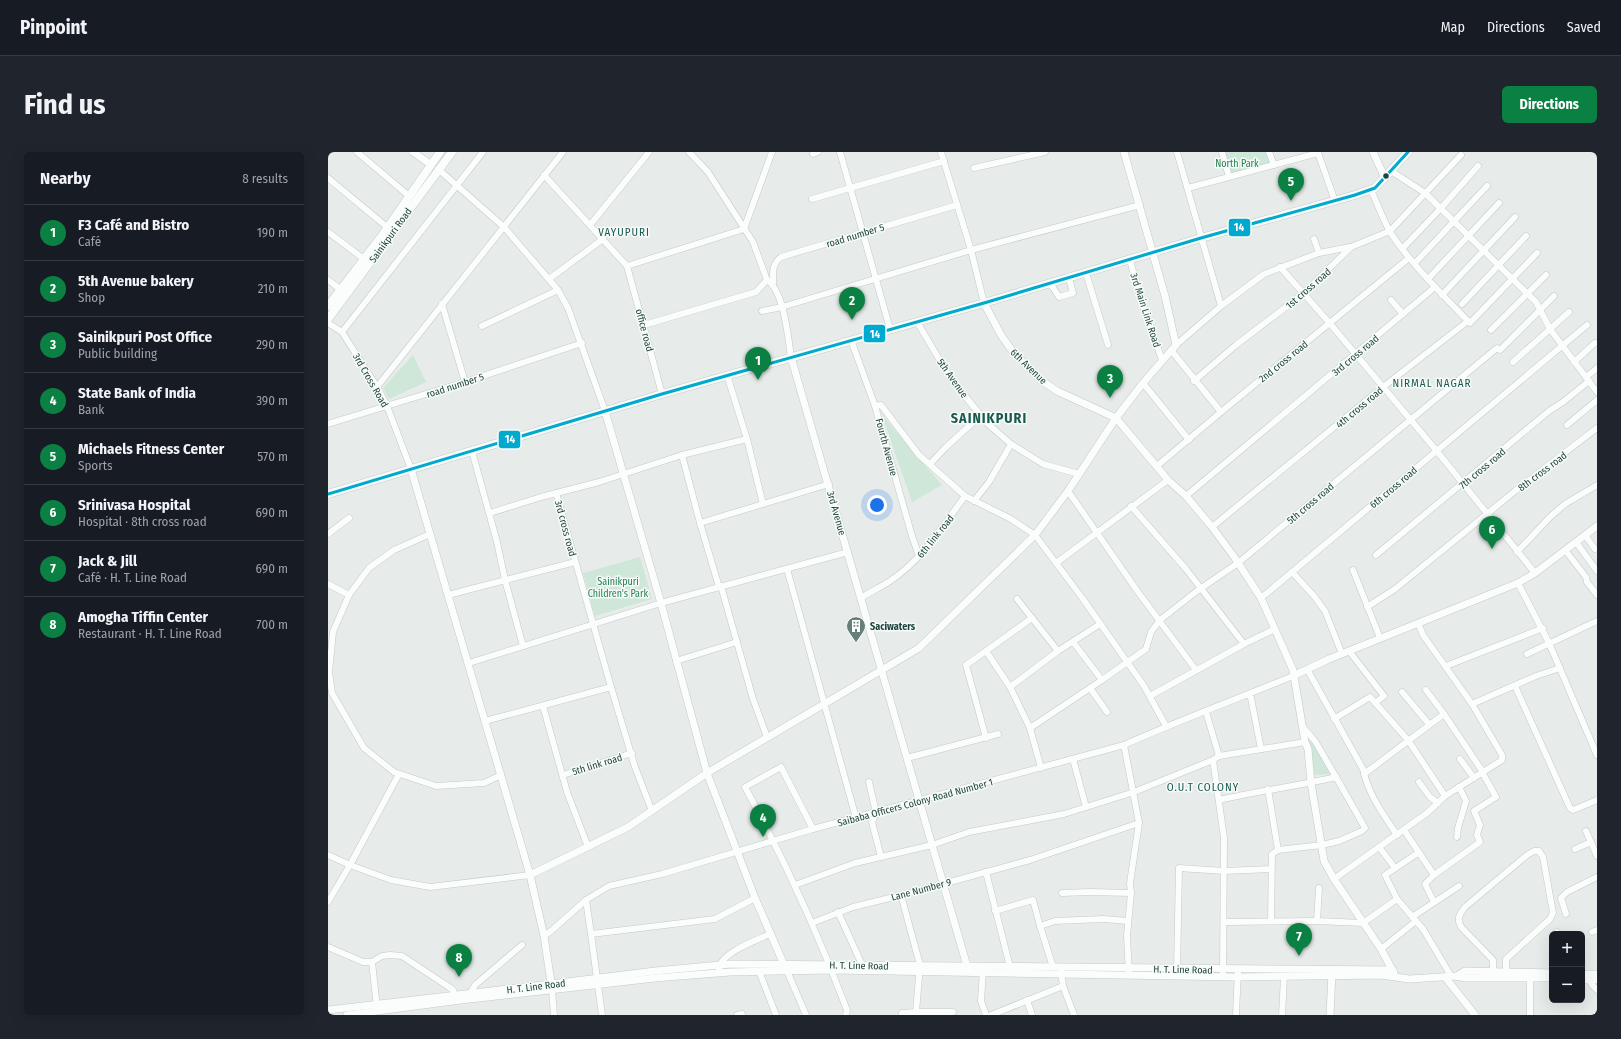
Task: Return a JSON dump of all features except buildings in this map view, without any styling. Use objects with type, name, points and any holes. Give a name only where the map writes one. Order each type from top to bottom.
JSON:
[{"type":"main road","name":"Sainikpuri Road","points":[[328,306],[364,259],[430,164],[440,152]]},
{"type":"main road","name":"Sainikpuri Road","points":[[328,319],[452,152]]},
{"type":"main road","points":[[328,494],[727,375],[984,303],[1201,238],[1370,190],[1385,178],[1408,152]]},
{"type":"street","points":[[357,152],[409,196]]},
{"type":"street","points":[[413,152],[430,164]]},
{"type":"street","points":[[342,332],[456,184],[483,152]]},
{"type":"street","points":[[377,387],[563,152]]},
{"type":"street","points":[[590,225],[649,152]]},
{"type":"street","points":[[689,152],[708,172],[753,242],[782,307],[791,357]]},
{"type":"street","points":[[744,229],[772,152]]},
{"type":"street","points":[[840,152],[890,329]]},
{"type":"street","points":[[941,152],[971,250],[984,303]]},
{"type":"street","points":[[974,168],[1045,152]]},
{"type":"street","points":[[1124,152],[1165,296],[1173,348],[1194,381],[1221,412]]},
{"type":"street","points":[[1177,152],[1221,306]]},
{"type":"street","points":[[1222,152],[1229,177]]},
{"type":"street","points":[[1269,152],[1274,165]]},
{"type":"street","points":[[1188,188],[1318,152],[1334,201]]},
{"type":"street","points":[[1373,152],[1385,178]]},
{"type":"street","points":[[1390,231],[1461,155]]},
{"type":"street","points":[[812,199],[944,161]]},
{"type":"street","points":[[1403,248],[1478,166]]},
{"type":"street","points":[[438,169],[504,226],[558,290],[568,308],[582,343],[605,411],[624,474],[707,773],[755,898],[806,1015]]},
{"type":"street","points":[[1391,171],[1425,194],[1441,208],[1536,302],[1550,329],[1597,392]]},
{"type":"street","points":[[544,175],[628,266],[744,229]]},
{"type":"street","points":[[328,178],[386,227]]},
{"type":"street","points":[[1415,263],[1487,186]]},
{"type":"street","points":[[1370,190],[1390,231],[1410,258],[1468,322]]},
{"type":"street","points":[[1428,279],[1499,203]]},
{"type":"street","name":"road number 5","points":[[770,281],[772,268],[775,262],[781,257],[957,205]]},
{"type":"street","points":[[762,311],[782,307],[971,250],[1140,205]]},
{"type":"street","points":[[1442,295],[1515,217]]},
{"type":"street","name":"1st cross road","points":[[1194,381],[1236,345],[1303,294],[1351,247],[1390,231]]},
{"type":"street","points":[[328,232],[364,259]]},
{"type":"street","points":[[1462,304],[1526,236]]},
{"type":"street","points":[[549,279],[603,239]]},
{"type":"street","points":[[1314,239],[1318,253]]},
{"type":"street","points":[[328,855],[390,880],[430,887],[530,875],[628,827],[707,773],[919,648],[1035,535],[1068,491],[1116,418],[1173,348],[1221,306],[1264,274],[1318,253],[1351,247]]},
{"type":"street","name":"4th cross road","points":[[1212,527],[1383,387],[1468,322],[1470,323],[1537,253]]},
{"type":"street","name":"2nd cross road","points":[[1157,466],[1410,258]]},
{"type":"street","name":"3rd Main Link Road","points":[[1130,260],[1141,300],[1162,360]]},
{"type":"street","name":"office road","points":[[628,266],[662,394]]},
{"type":"street","points":[[1280,267],[1330,323],[1436,450],[1535,574]]},
{"type":"street","points":[[1086,273],[1108,345]]},
{"type":"street","points":[[1491,330],[1546,276]]},
{"type":"street","points":[[1050,283],[1059,298],[1073,293],[1069,278]]},
{"type":"street","points":[[328,280],[340,290]]},
{"type":"street","points":[[644,325],[756,292],[770,281]]},
{"type":"street","name":"3rd cross road","points":[[1186,496],[1435,287]]},
{"type":"street","points":[[482,326],[558,290]]},
{"type":"street","name":"5th cross road","points":[[1030,728],[1146,649],[1152,632],[1160,620],[1200,588],[1238,563],[1497,348],[1500,350],[1554,296]]},
{"type":"street","points":[[1391,300],[1403,314]]},
{"type":"street","name":"6th Avenue","points":[[984,303],[1001,335],[1013,352],[1041,380],[1057,391],[1116,418]]},
{"type":"street","points":[[442,304],[465,382]]},
{"type":"street","points":[[1513,362],[1569,312]]},
{"type":"street","name":"5th Avenue","points":[[917,322],[951,379],[987,423],[1011,444],[1043,464],[1079,474]]},
{"type":"street","name":"3rd Cross Road","points":[[328,323],[342,332],[377,387],[387,406],[411,469]]},
{"type":"street","points":[[1562,344],[1586,325]]},
{"type":"street","name":"Fourth Avenue","points":[[851,340],[876,406],[912,536],[919,556]]},
{"type":"street","name":"road number 5","points":[[328,424],[465,382],[582,343]]},
{"type":"street","name":"6th cross road","points":[[1261,598],[1436,450],[1526,377],[1562,344]]},
{"type":"street","points":[[1574,362],[1595,344]]},
{"type":"street","name":"3rd Avenue","points":[[791,357],[920,801],[966,969]]},
{"type":"street","name":"7th cross road","points":[[1376,555],[1549,411],[1564,402],[1588,379],[1597,368]]},
{"type":"street","points":[[727,375],[747,439],[763,504]]},
{"type":"street","points":[[1143,383],[1189,440]]},
{"type":"street","points":[[1567,425],[1597,400]]},
{"type":"street","points":[[876,406],[880,405],[919,455],[965,496],[1011,519],[1035,535],[1127,662],[1150,696],[1166,726]]},
{"type":"street","points":[[930,464],[981,415]]},
{"type":"street","points":[[1116,418],[1168,480],[1186,496],[1212,527],[1261,598],[1293,670],[1305,742],[1308,750],[1311,783],[1324,861],[1363,924],[1381,949],[1394,973]]},
{"type":"street","name":"8th cross road","points":[[1367,607],[1395,589],[1515,491],[1597,428]]},
{"type":"street","points":[[490,514],[682,455],[747,439]]},
{"type":"street","points":[[974,501],[989,482],[1011,444]]},
{"type":"street","points":[[472,451],[490,514],[505,580],[523,646]]},
{"type":"street","points":[[682,455],[700,523],[753,699],[767,737]]},
{"type":"street","points":[[411,469],[530,875],[544,936],[552,987],[554,1015]]},
{"type":"street","points":[[1056,563],[1098,534],[1131,506],[1168,480]]},
{"type":"street","points":[[700,523],[829,484]]},
{"type":"street","points":[[1517,552],[1550,517],[1565,504],[1597,485]]},
{"type":"street","points":[[1068,491],[1138,592],[1196,670]]},
{"type":"street","name":"3rd cross road","points":[[556,493],[635,767],[652,811]]},
{"type":"street","name":"6th link road","points":[[861,598],[891,580],[919,556],[932,542],[965,496]]},
{"type":"street","points":[[1131,506],[1229,623],[1244,644]]},
{"type":"street","points":[[328,534],[349,518]]},
{"type":"street","points":[[1293,676],[1380,638],[1518,583],[1535,574],[1596,528]]},
{"type":"street","points":[[430,534],[394,550],[369,568],[350,595],[333,632],[329,672],[330,694],[364,748],[399,774],[436,786],[484,783],[501,775]]},
{"type":"street","points":[[1585,535],[1596,550]]},
{"type":"street","points":[[1576,542],[1597,571]]},
{"type":"street","points":[[1565,550],[1586,576],[1587,582],[1597,595]]},
{"type":"street","points":[[469,663],[661,603],[848,552]]},
{"type":"street","points":[[448,595],[575,562]]},
{"type":"street","points":[[787,569],[856,818]]},
{"type":"street","points":[[1353,570],[1380,638]]},
{"type":"street","points":[[1292,572],[1314,596],[1325,611],[1342,654]]},
{"type":"street","points":[[1518,583],[1550,642],[1597,755]]},
{"type":"street","points":[[328,584],[350,595]]},
{"type":"street","points":[[1018,599],[1058,651]]},
{"type":"street","points":[[986,738],[966,665],[1032,618]]},
{"type":"street","points":[[1527,654],[1597,621]]},
{"type":"street","points":[[1010,687],[1058,651],[1100,624]]},
{"type":"street","points":[[1334,878],[1404,830],[1445,796],[1502,760],[1502,755],[1472,704],[1423,635],[1418,624]]},
{"type":"street","points":[[1446,666],[1543,628]]},
{"type":"street","points":[[1150,696],[1244,644],[1275,629]]},
{"type":"street","points":[[676,661],[736,642]]},
{"type":"street","points":[[1073,642],[1102,680]]},
{"type":"street","points":[[986,651],[1010,687],[1030,728],[1040,768]]},
{"type":"street","points":[[1349,651],[1384,696],[1375,703]]},
{"type":"street","points":[[1472,704],[1560,668]]},
{"type":"street","points":[[1307,669],[1363,769],[1366,783],[1373,797],[1397,835]]},
{"type":"street","name":"Saibaba Officers Colony Road Number 1","points":[[544,936],[586,900],[608,886],[662,874],[813,829],[1124,746],[1166,726],[1206,712],[1293,676]]},
{"type":"street","points":[[1515,686],[1570,808],[1573,810],[1597,800]]},
{"type":"street","points":[[485,721],[611,687]]},
{"type":"street","points":[[1090,688],[1107,712]]},
{"type":"street","points":[[1426,690],[1444,714],[1482,772],[1496,797],[1474,811],[1480,825],[1477,835],[1480,842],[1434,875],[1425,884],[1434,902]]},
{"type":"street","points":[[1402,692],[1429,724]]},
{"type":"street","points":[[1249,695],[1251,698],[1261,750]]},
{"type":"street","points":[[1334,719],[1370,697],[1408,740],[1445,796]]},
{"type":"street","points":[[543,706],[567,792],[588,847]]},
{"type":"street","points":[[1206,712],[1219,756]]},
{"type":"street","points":[[1364,774],[1444,714]]},
{"type":"street","points":[[1271,920],[1272,854],[1278,850],[1322,845],[1351,836],[1362,831],[1364,828],[1315,741],[1303,727]]},
{"type":"street","points":[[907,758],[998,734]]},
{"type":"street","points":[[795,885],[855,863],[932,845],[969,832],[1064,814],[1134,792],[1213,760],[1219,756],[1305,742]]},
{"type":"street","points":[[1124,746],[1139,823],[1130,883],[1131,893],[1128,921],[1128,972]]},
{"type":"street","name":"5th link road","points":[[563,775],[632,753]]},
{"type":"street","points":[[1073,759],[1086,807]]},
{"type":"street","points":[[1460,759],[1474,778]]},
{"type":"street","points":[[1213,760],[1224,838],[1223,973]]},
{"type":"street","points":[[813,829],[781,767],[745,787],[774,840],[812,923],[831,967],[847,1010],[846,1015]]},
{"type":"street","points":[[328,902],[350,865],[399,774]]},
{"type":"street","points":[[1219,800],[1268,789],[1311,783],[1336,777]]},
{"type":"street","points":[[869,782],[876,813],[872,822],[881,857]]},
{"type":"street","points":[[1418,782],[1430,797],[1438,803]]},
{"type":"street","points":[[1457,837],[1458,828],[1466,801],[1459,788]]},
{"type":"street","points":[[1268,789],[1278,850]]},
{"type":"street","name":"Lane Number 9","points":[[812,923],[853,907],[1030,860],[1139,823]]},
{"type":"street","points":[[1404,830],[1434,875]]},
{"type":"street","points":[[1586,831],[1597,856]]},
{"type":"street","points":[[1575,849],[1591,842]]},
{"type":"street","points":[[1379,847],[1395,868]]},
{"type":"street","points":[[1493,960],[1506,959],[1550,919],[1553,913],[1543,857],[1539,851],[1534,851],[1527,855],[1465,907],[1458,916],[1458,922],[1462,928],[1493,960],[1493,972]]},
{"type":"street","points":[[1418,853],[1385,875],[1397,899],[1423,929],[1475,1015]]},
{"type":"street","points":[[1177,972],[1179,868],[1224,871],[1271,869]]},
{"type":"street","points":[[986,872],[1012,974]]},
{"type":"street","points":[[1566,914],[1561,898],[1567,892],[1597,877]]},
{"type":"street","points":[[1381,949],[1434,902],[1458,886]]},
{"type":"street","points":[[1317,921],[1319,888]]},
{"type":"street","points":[[1062,893],[1131,893]]},
{"type":"street","points":[[901,895],[920,968],[916,1012]]},
{"type":"street","points":[[591,934],[715,919],[755,898]]},
{"type":"street","points":[[1224,922],[1271,920],[1363,924],[1397,899]]},
{"type":"street","points":[[586,900],[602,1015]]},
{"type":"street","points":[[995,911],[1033,900],[1052,967]]},
{"type":"street","points":[[838,912],[864,968]]},
{"type":"street","points":[[1040,926],[1055,921],[1104,919],[1128,921]]},
{"type":"street","points":[[719,968],[727,956],[770,934]]},
{"type":"street","points":[[469,996],[475,985],[522,946]]},
{"type":"street","points":[[328,947],[364,962],[372,962],[382,956],[402,956],[448,987],[456,998]]},
{"type":"street","points":[[1506,959],[1506,972]]},
{"type":"street","points":[[372,962],[377,1008]]},
{"type":"street","name":"H. T. Line Road","points":[[328,1010],[377,1008],[469,996],[719,968],[831,967],[983,969],[1010,966],[1052,967],[1061,971]]},
{"type":"street","name":"H. T. Line Road","points":[[719,968],[759,971],[786,967]]},
{"type":"street","points":[[983,969],[981,1001],[986,1015]]},
{"type":"street","name":"H. T. Line Road","points":[[983,969],[1012,974],[1061,971],[1238,973],[1284,976],[1332,973],[1394,973],[1409,979],[1451,976]]},
{"type":"street","name":"H. T. Line Road","points":[[1238,973],[1284,969],[1332,973]]},
{"type":"street","points":[[759,971],[776,1015]]},
{"type":"street","points":[[1061,971],[1064,986],[1074,1015]]},
{"type":"street","points":[[1451,976],[1465,972],[1549,973]]},
{"type":"street","points":[[1236,1015],[1238,973]]},
{"type":"street","points":[[1330,1015],[1332,973]]},
{"type":"street","points":[[1597,974],[1588,978],[1597,990]]},
{"type":"street","points":[[1282,1015],[1284,976]]},
{"type":"street","points":[[1451,976],[1465,978],[1549,978]]},
{"type":"street","points":[[1530,978],[1530,1015]]},
{"type":"street","points":[[991,1015],[1064,986]]},
{"type":"street","points":[[1027,1000],[1032,1015]]},
{"type":"street","name":"H. T. Line Road","points":[[347,1015],[377,1008]]},
{"type":"street","points":[[902,1013],[953,1012]]},
{"type":"street","points":[[737,1015],[742,1014]]},
{"type":"green space","name":"North Park","points":[[1222,152],[1269,152],[1274,165],[1229,177]]},
{"type":"green space","points":[[413,355],[426,382],[389,399],[383,388]]},
{"type":"green space","points":[[882,415],[942,485],[912,502]]},
{"type":"green space","name":"Sainikpuri Children's Park","points":[[640,557],[652,599],[595,616],[583,573]]},
{"type":"green space","points":[[1308,737],[1313,742],[1331,774],[1314,775]]},
{"type":"transit line","name":"14","points":[[328,494],[662,394],[984,303],[1201,238],[1355,195],[1375,188],[1408,152]]},
{"type":"place","name":"Michaels Fitness Center","points":[[1291,201]]},
{"type":"place","name":"5th Avenue bakery","points":[[852,320]]},
{"type":"place","name":"F3 Café and Bistro","points":[[758,380]]},
{"type":"place","name":"Sainikpuri Post Office","points":[[1110,398]]},
{"type":"place","name":"Srinivasa Hospital","points":[[1492,549]]},
{"type":"place","name":"Saciwaters","points":[[856,643]]},
{"type":"place","name":"State Bank of India","points":[[763,837]]},
{"type":"place","name":"Jack & Jill","points":[[1299,956]]},
{"type":"place","name":"Amogha Tiffin Center","points":[[459,977]]},
{"type":"district","name":"VAYUPURI","points":[[624,232]]},
{"type":"district","name":"NIRMAL NAGAR","points":[[1432,383]]},
{"type":"district","name":"SAINIKPURI","points":[[989,418]]},
{"type":"district","name":"O.U.T COLONY","points":[[1203,787]]}]
